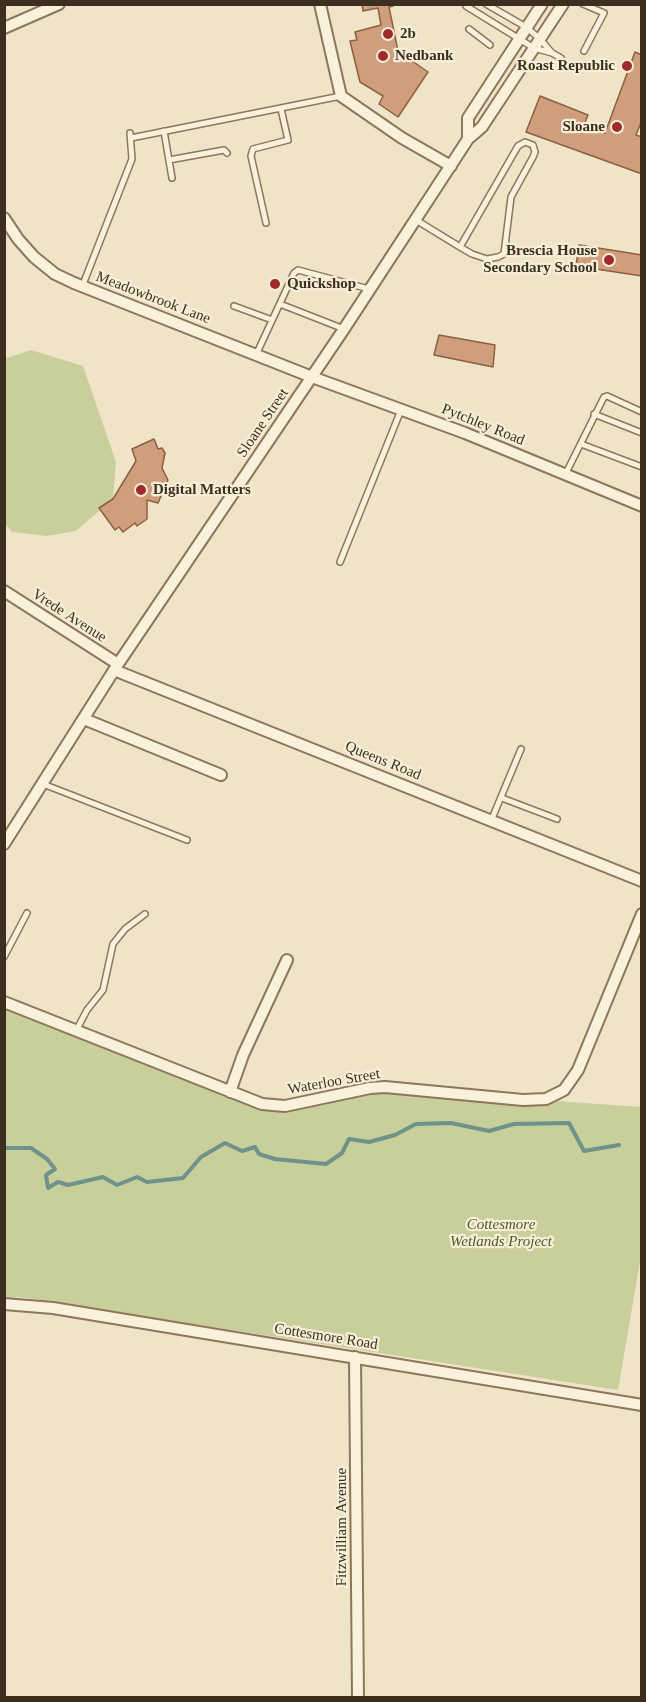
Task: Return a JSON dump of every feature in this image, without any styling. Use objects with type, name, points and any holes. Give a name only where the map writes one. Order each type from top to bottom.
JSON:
[{"type":"street","points":[[4,28],[59,4]]},
{"type":"street","points":[[320,4],[341,96],[402,138],[451,166]]},
{"type":"street","name":"Sloane Street","points":[[468,139],[468,117],[542,4]]},
{"type":"street","name":"Sloane Street","points":[[4,844],[116,667],[344,329],[468,139],[482,127],[562,4]]},
{"type":"street","name":"Meadowbrook Lane","points":[[4,218],[34,257],[55,274],[82,287],[312,377]]},
{"type":"street","name":"Pytchley Road","points":[[312,377],[402,409],[642,506]]},
{"type":"street","name":"Vrede Avenue","points":[[4,591],[116,667]]},
{"type":"street","name":"Queens Road","points":[[116,667],[642,881]]},
{"type":"street","points":[[84,719],[221,775]]},
{"type":"street","points":[[4,822],[16,827]]},
{"type":"street","name":"Waterloo Street","points":[[4,1002],[262,1104],[274,1106],[307,1102],[370,1088],[385,1087],[523,1100],[552,1098],[564,1090],[578,1070],[642,914]]},
{"type":"street","points":[[230,1092],[243,1055],[287,960]]},
{"type":"street","name":"Cottesmore Road","points":[[4,1304],[53,1308],[642,1405]]},
{"type":"street","name":"Fitzwilliam Avenue","points":[[355,1357],[358,1698]]},
{"type":"lane","points":[[467,4],[466,6],[519,39],[537,43],[561,58]]},
{"type":"lane","points":[[479,13],[485,4],[526,27],[537,43],[552,53]]},
{"type":"lane","points":[[583,4],[604,13],[584,51]]},
{"type":"lane","points":[[469,28],[490,45]]},
{"type":"lane","points":[[82,287],[132,159],[131,136],[341,96]]},
{"type":"lane","points":[[266,223],[251,156],[253,149],[288,140],[280,109]]},
{"type":"lane","points":[[164,131],[172,178]]},
{"type":"lane","points":[[416,220],[460,247],[472,254],[487,259],[504,254],[512,196],[533,158],[535,152],[533,145],[525,142],[518,146],[460,247]]},
{"type":"lane","points":[[169,160],[224,150],[227,153]]},
{"type":"lane","points":[[256,354],[294,273],[298,270],[370,289]]},
{"type":"lane","points":[[280,304],[344,329]]},
{"type":"lane","points":[[234,306],[272,320]]},
{"type":"lane","points":[[565,475],[601,399],[607,396],[642,412]]},
{"type":"lane","points":[[340,562],[402,409]]},
{"type":"lane","points":[[594,414],[642,433]]},
{"type":"lane","points":[[581,444],[642,467]]},
{"type":"lane","points":[[491,821],[521,749]]},
{"type":"lane","points":[[43,784],[187,840]]},
{"type":"lane","points":[[502,798],[557,819]]},
{"type":"lane","points":[[4,957],[27,914]]},
{"type":"lane","points":[[77,1029],[87,1010],[103,990],[113,944],[125,929],[145,914]]},
{"type":"green space","points":[[31,350],[83,366],[116,462],[113,499],[76,531],[47,536],[12,532],[5,524],[4,359]]},
{"type":"green space","name":"Cottesmore Wetlands Project","points":[[5,1007],[282,1105],[371,1088],[641,1107],[641,1256],[618,1390],[19,1297],[5,1298]]},
{"type":"building","points":[[362,4],[393,4],[389,7],[398,51],[428,72],[398,117],[379,104],[383,96],[360,82],[350,41],[357,40],[355,32],[381,25],[378,8],[363,11]]},
{"type":"building","points":[[635,52],[642,55],[642,120],[636,135],[642,137],[642,174],[526,132],[540,96],[588,115],[584,125],[605,133]]},
{"type":"building","name":"Brescia House Secondary School","points":[[579,245],[642,255],[642,276],[576,266]]},
{"type":"building","points":[[439,335],[495,345],[493,367],[434,355]]},
{"type":"building","name":"Digital Matters","points":[[154,439],[158,449],[162,448],[165,453],[162,468],[168,480],[158,503],[147,500],[147,519],[137,526],[135,523],[123,532],[119,527],[115,530],[99,508],[113,499],[136,461],[132,449]]},
{"type":"waterway","points":[[4,1148],[31,1148],[47,1159],[55,1169],[46,1175],[48,1188],[58,1182],[68,1185],[103,1177],[117,1185],[137,1177],[147,1182],[183,1178],[201,1157],[225,1143],[242,1151],[255,1147],[259,1154],[275,1159],[326,1164],[342,1153],[349,1139],[369,1142],[395,1135],[416,1124],[451,1123],[489,1131],[514,1124],[569,1123],[584,1151],[619,1145]]},
{"type":"place","name":"2b","points":[[388,34]]},
{"type":"place","name":"Nedbank","points":[[383,56]]},
{"type":"place","name":"Roast Republic","points":[[627,66]]},
{"type":"place","name":"Sloane","points":[[617,127]]},
{"type":"place","name":"Brescia House Secondary School","points":[[609,260]]},
{"type":"place","name":"Quickshop","points":[[275,284]]},
{"type":"place","name":"Digital Matters","points":[[141,490]]}]
